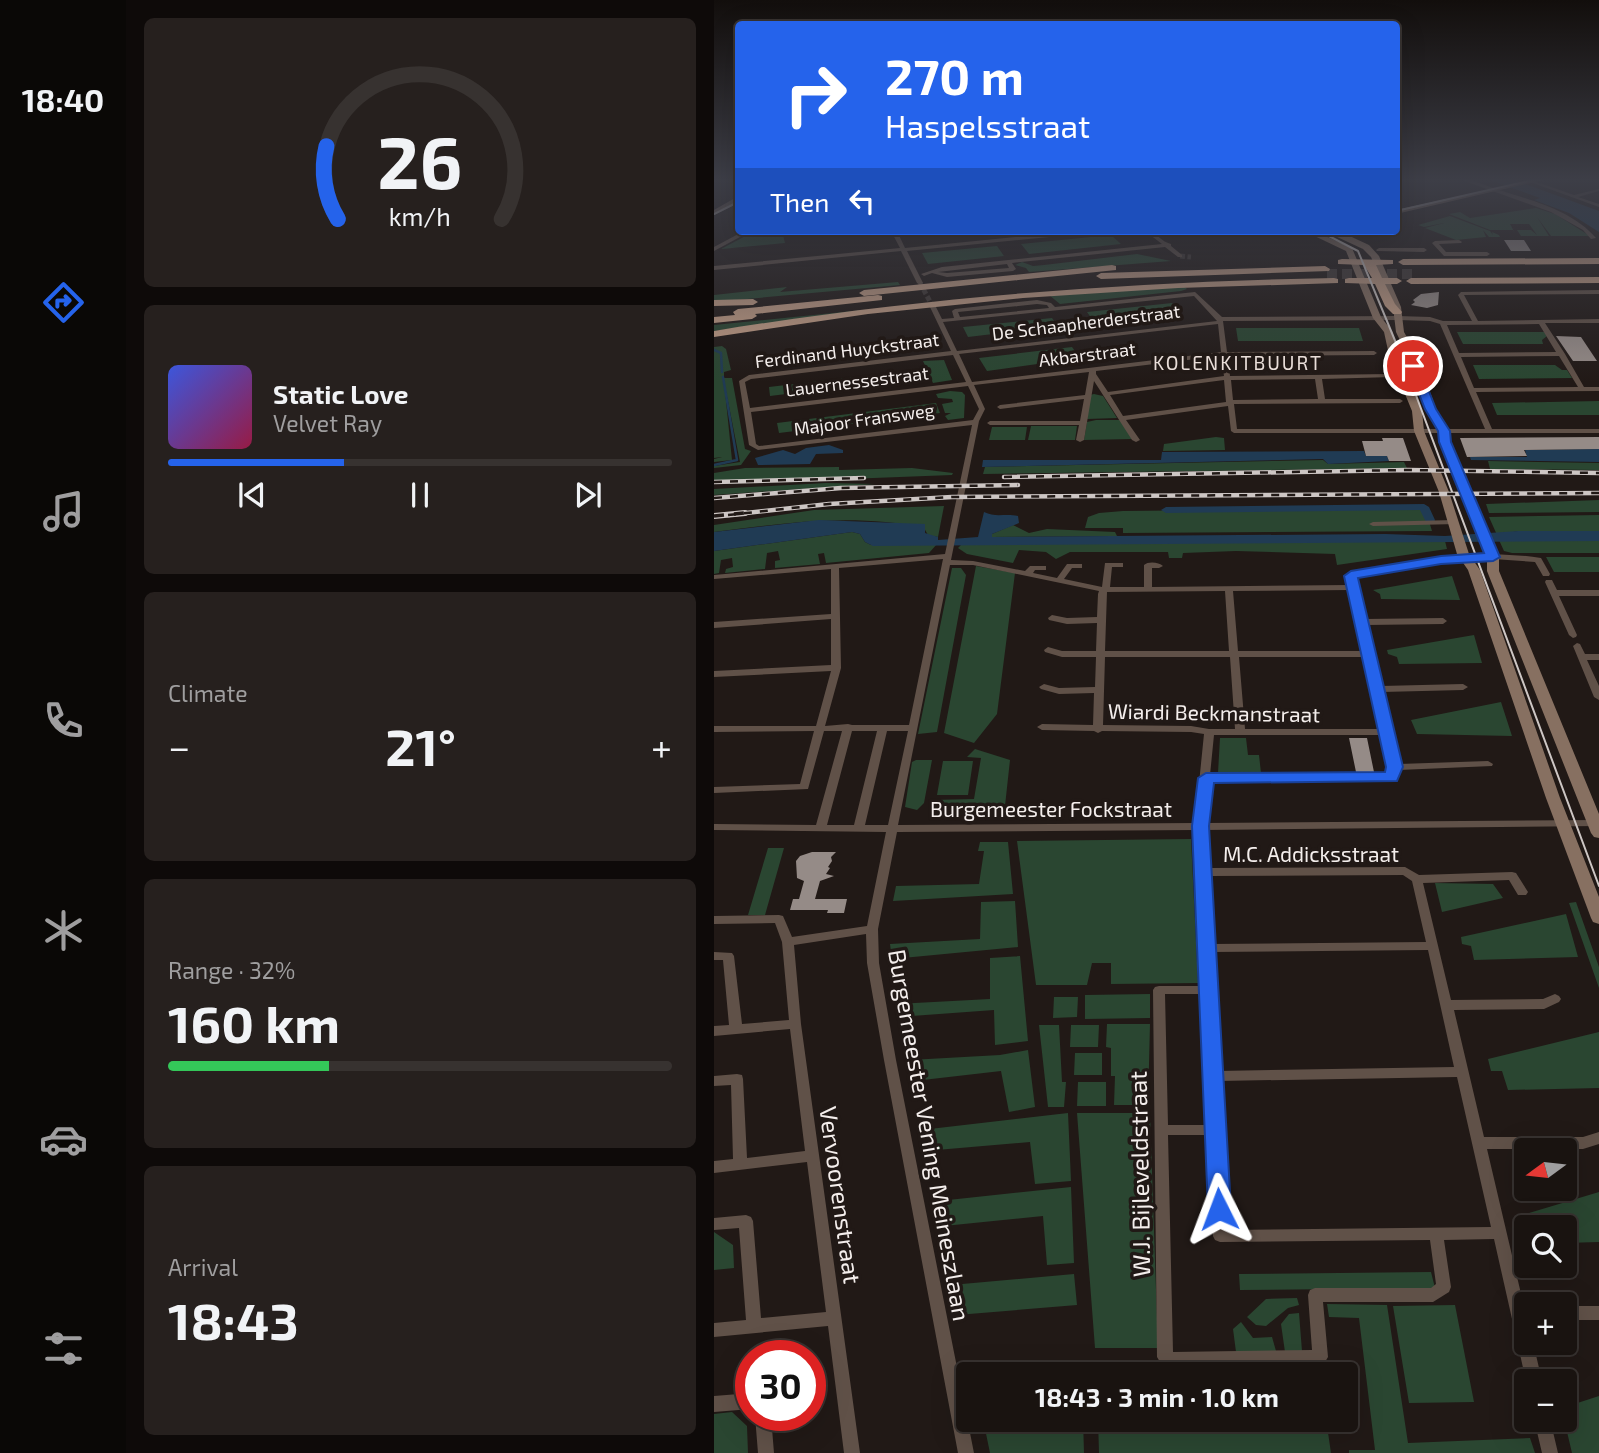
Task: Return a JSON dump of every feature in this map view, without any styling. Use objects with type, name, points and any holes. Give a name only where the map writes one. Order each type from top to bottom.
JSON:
[{"type":"highway","points":[[1403,262],[1599,261]]},
{"type":"highway","points":[[1342,262],[1389,262]]},
{"type":"highway","points":[[1366,262],[1382,281],[1390,306],[1397,315]]},
{"type":"highway","points":[[714,320],[1126,274],[1176,264]]},
{"type":"highway","points":[[714,315],[1113,280],[1217,283],[1328,272],[1201,270],[1176,264],[861,293]]},
{"type":"highway","points":[[714,334],[902,306],[1184,280],[1201,270]]},
{"type":"highway","points":[[1599,270],[1413,274],[1599,280]]},
{"type":"highway","points":[[714,303],[901,290],[1080,271]]},
{"type":"highway","points":[[1042,276],[1126,274]]},
{"type":"highway","points":[[1046,291],[1113,280]]},
{"type":"highway","points":[[1349,281],[1397,281]]},
{"type":"highway","points":[[833,305],[901,290]]},
{"type":"highway","points":[[833,305],[902,306]]},
{"type":"main road","points":[[1345,247],[1366,262]]},
{"type":"main road","points":[[1366,247],[1363,281],[1377,318],[1388,331],[1394,355],[1418,411],[1414,431],[1444,492],[1474,570],[1563,824],[1599,918]]},
{"type":"main road","points":[[1397,315],[1400,332],[1412,355],[1431,409],[1444,431],[1465,492],[1493,557],[1493,571],[1598,827]]},
{"type":"street","points":[[714,268],[926,247]]},
{"type":"street","points":[[924,274],[947,275],[1013,269],[1009,261],[1151,247]]},
{"type":"street","points":[[1170,247],[1176,264]]},
{"type":"street","points":[[1438,247],[1444,254],[1487,254]]},
{"type":"street","points":[[903,249],[920,283]]},
{"type":"street","points":[[1379,250],[1424,250]]},
{"type":"street","points":[[1476,322],[1461,295],[1463,293],[1599,292]]},
{"type":"street","points":[[940,321],[1195,294],[1220,321],[1232,429],[1237,432],[1599,430]]},
{"type":"street","points":[[933,307],[971,383]]},
{"type":"street","name":"De Schaapherderstraat","points":[[955,352],[1220,321],[1377,318],[1397,315],[1443,323],[1596,321]]},
{"type":"street","points":[[1596,321],[1599,329]]},
{"type":"street","points":[[1541,322],[1582,389]]},
{"type":"street","points":[[1443,323],[1489,431]]},
{"type":"street","name":"Ferdinand Huyckstraat","points":[[747,410],[743,378],[955,352]]},
{"type":"street","name":"Akbarstraat","points":[[971,383],[1224,354],[1374,353]]},
{"type":"street","points":[[1455,355],[1562,354]]},
{"type":"street","points":[[1093,371],[1136,440]]},
{"type":"street","points":[[1080,440],[1093,371]]},
{"type":"street","points":[[1318,376],[1322,401]]},
{"type":"street","points":[[1106,394],[1226,378],[1391,376]]},
{"type":"street","name":"Burgemeester Vening Meineszlaan","points":[[966,1453],[890,1060],[873,963],[872,929],[976,421],[982,409],[971,383]]},
{"type":"street","name":"Lauernessestraat","points":[[747,410],[971,383]]},
{"type":"street","points":[[1472,390],[1599,389]]},
{"type":"street","points":[[1000,407],[1088,397]]},
{"type":"street","points":[[1122,418],[1229,403],[1400,401]]},
{"type":"street","name":"Majoor Fransweg","points":[[747,410],[753,445],[758,448],[976,421]]},
{"type":"street","points":[[990,423],[1083,423]]},
{"type":"street","points":[[1373,524],[1460,539],[1493,557],[1538,560],[1573,635]]},
{"type":"street","points":[[1206,778],[1391,778],[1395,767],[1351,576],[1460,539]]},
{"type":"street","points":[[714,577],[948,555],[973,563],[1105,590],[1352,587]]},
{"type":"street","points":[[1098,730],[1102,594],[1105,590],[1108,565],[1119,565]]},
{"type":"street","points":[[1148,590],[1148,565],[1159,566]]},
{"type":"street","points":[[1059,580],[1070,566],[1079,566]]},
{"type":"street","points":[[714,790],[804,788],[836,668],[835,567]]},
{"type":"street","points":[[1027,574],[1033,568],[1043,568]]},
{"type":"street","points":[[1229,589],[1240,732]]},
{"type":"street","points":[[1555,593],[1599,593]]},
{"type":"street","points":[[714,625],[836,616]]},
{"type":"street","points":[[1052,618],[1067,621],[1100,620]]},
{"type":"street","points":[[1361,622],[1443,621]]},
{"type":"street","points":[[1577,646],[1599,697]]},
{"type":"street","points":[[1048,650],[1062,654],[1368,654]]},
{"type":"street","points":[[1582,657],[1599,657]]},
{"type":"street","points":[[714,674],[836,668]]},
{"type":"street","points":[[1044,687],[1059,691],[1098,690]]},
{"type":"street","points":[[1376,690],[1463,687]]},
{"type":"street","points":[[821,826],[848,727]]},
{"type":"street","points":[[859,827],[883,727]]},
{"type":"street","name":"Wiardi Beckmanstraat","points":[[1042,727],[1098,730],[1191,729],[1209,732],[1385,732]]},
{"type":"street","points":[[714,729],[912,728]]},
{"type":"street","points":[[1209,732],[1200,826],[1220,1236],[1499,1233]]},
{"type":"street","points":[[1395,767],[1488,764]]},
{"type":"street","name":"Burgemeester Fockstraat","points":[[714,827],[1563,824],[1598,827]]},
{"type":"street","name":"M.C. Addicksstraat","points":[[1203,872],[1405,871],[1417,878],[1512,876],[1522,892]]},
{"type":"street","points":[[1417,878],[1499,1233],[1516,1292]]},
{"type":"street","points":[[714,920],[779,919],[788,942],[872,929]]},
{"type":"street","name":"Vervoorenstraat","points":[[788,942],[795,1024],[852,1453]]},
{"type":"street","points":[[1206,948],[1432,946]]},
{"type":"street","points":[[714,956],[728,956],[736,1029]]},
{"type":"street","name":"W.J. Bijleveldstraat","points":[[1209,990],[1159,990],[1165,1357],[1174,1360],[1320,1357],[1315,1295],[1433,1295],[1444,1287],[1436,1233]]},
{"type":"street","points":[[1448,1004],[1544,1004],[1555,999]]},
{"type":"street","points":[[714,1031],[795,1024]]},
{"type":"street","points":[[1213,1076],[1461,1072]]},
{"type":"street","points":[[714,1081],[737,1079],[740,1164]]},
{"type":"street","points":[[1161,1130],[1215,1130]]},
{"type":"street","points":[[1478,1143],[1583,1143],[1599,1138]]},
{"type":"street","points":[[714,1167],[812,1156]]},
{"type":"street","points":[[714,1224],[746,1221],[754,1325]]},
{"type":"street","points":[[1577,1313],[1599,1313]]},
{"type":"street","points":[[714,1330],[834,1318]]},
{"type":"street","points":[[714,1404],[735,1402]]},
{"type":"street","points":[[765,1431],[766,1453]]},
{"type":"street","points":[[1545,1432],[1550,1453]]},
{"type":"green space","points":[[998,247],[1004,256],[928,264],[922,253]]},
{"type":"green space","points":[[1023,247],[1095,247],[1029,254]]},
{"type":"green space","points":[[1137,254],[1171,261],[1029,272],[1026,268],[1015,265],[1022,262],[1033,266]]},
{"type":"green space","points":[[898,282],[900,285],[714,302],[714,295],[787,287],[780,292]]},
{"type":"green space","points":[[1184,286],[1187,289],[1181,291],[1060,304],[1049,295]]},
{"type":"green space","points":[[1172,303],[1180,311],[1094,322],[1087,312]]},
{"type":"green space","points":[[872,309],[714,331],[714,325]]},
{"type":"green space","points":[[1052,318],[1058,326],[968,337],[963,327]]},
{"type":"green space","points":[[1236,328],[1359,328],[1363,341],[1238,341]]},
{"type":"green space","points":[[1457,332],[1544,332],[1547,336],[1542,340],[1543,344],[1463,344]]},
{"type":"green space","points":[[722,346],[726,349],[731,370],[724,372],[724,378],[732,378],[745,449],[751,451],[741,465],[714,468],[740,462],[724,381],[732,460],[714,462],[714,459],[722,457],[714,458],[714,347]]},
{"type":"green space","points":[[1072,347],[1080,358],[987,371],[979,358]]},
{"type":"green space","points":[[944,360],[952,380],[933,383],[923,361]]},
{"type":"green space","points":[[1473,365],[1555,365],[1567,370],[1572,378],[1479,379]]},
{"type":"green space","points":[[921,369],[919,371],[924,377],[770,396],[769,387]]},
{"type":"green space","points":[[962,392],[965,395],[964,418],[948,420],[945,416],[951,413],[945,413],[942,404],[953,402],[952,399],[938,398],[936,394]]},
{"type":"green space","points":[[1090,395],[1103,396],[1117,418],[1087,419]]},
{"type":"green space","points":[[1599,401],[1599,415],[1497,415],[1492,403]]},
{"type":"green space","points":[[936,403],[940,413],[779,433],[777,423]]},
{"type":"green space","points":[[1120,420],[1132,439],[1084,440],[1087,422]]},
{"type":"green space","points":[[1031,426],[1077,426],[1075,440],[1028,440]]},
{"type":"green space","points":[[992,427],[1027,427],[1025,440],[989,440]]},
{"type":"green space","points":[[1224,438],[1225,450],[1163,451],[1164,444]]},
{"type":"green space","points":[[1323,460],[1328,464],[1404,462],[1407,468],[983,474],[985,467]]},
{"type":"green space","points":[[1488,461],[1599,463],[1599,470],[1490,469]]},
{"type":"green space","points":[[839,467],[839,470],[912,468],[953,473],[714,484],[714,473],[745,468]]},
{"type":"green space","points":[[826,483],[875,484],[714,495],[714,489]]},
{"type":"green space","points":[[1599,500],[1599,512],[1489,513],[1486,504]]},
{"type":"green space","points":[[944,506],[938,537],[928,535],[924,528],[898,523],[845,520],[714,532],[714,525],[814,510]]},
{"type":"green space","points":[[1425,508],[1432,531],[1123,533],[1123,528],[1085,528],[1088,517],[1123,511]]},
{"type":"green space","points":[[1599,515],[1599,531],[1518,531],[1497,535],[1489,517]]},
{"type":"green space","points":[[1013,525],[1029,533],[1047,529],[1115,532],[1117,536],[992,537],[992,534]]},
{"type":"green space","points":[[852,532],[860,534],[865,542],[871,545],[937,544],[929,553],[826,563],[824,553],[818,554],[820,564],[775,568],[775,561],[780,560],[778,551],[767,553],[765,569],[725,573],[726,569],[733,567],[732,558],[721,560],[719,573],[714,574],[714,551]]},
{"type":"green space","points":[[1499,540],[1599,541],[1599,553],[1512,553],[1504,551]]},
{"type":"green space","points":[[1445,541],[1447,549],[1337,565],[1335,554],[1236,551],[1183,553],[1182,558],[1169,558],[1168,552],[1070,552],[1056,559],[1046,552],[1019,550],[1013,563],[967,554],[958,548],[962,544]]},
{"type":"green space","points":[[1546,557],[1599,557],[1599,572],[1554,572]]},
{"type":"green space","points":[[976,566],[1015,573],[997,714],[974,743],[944,733]]},
{"type":"green space","points":[[952,568],[961,568],[966,575],[937,732],[918,734]]},
{"type":"green space","points":[[1452,576],[1460,600],[1381,599],[1380,594],[1373,590]]},
{"type":"green space","points":[[1474,635],[1482,663],[1399,664],[1397,657],[1388,654],[1387,650]]},
{"type":"green space","points":[[1501,702],[1512,736],[1417,734],[1411,720]]},
{"type":"green space","points":[[1220,738],[1246,738],[1248,755],[1259,755],[1261,773],[1218,773]]},
{"type":"green space","points":[[975,749],[1010,760],[1004,815],[929,815],[931,800],[974,799],[981,758],[967,757]]},
{"type":"green space","points":[[932,760],[924,803],[917,810],[905,807],[912,762]]},
{"type":"green space","points":[[943,761],[973,761],[968,795],[937,795]]},
{"type":"green space","points":[[1191,839],[1198,983],[1111,984],[1111,963],[1092,963],[1087,985],[1036,985],[1017,841]]},
{"type":"green space","points":[[980,842],[1008,842],[1013,894],[893,901],[896,886],[979,884],[984,851],[978,851]]},
{"type":"green space","points":[[768,848],[784,848],[765,915],[748,915]]},
{"type":"green space","points":[[1435,883],[1493,884],[1503,898],[1442,912]]},
{"type":"green space","points":[[1015,901],[1018,947],[892,959],[890,944],[980,939],[981,902]]},
{"type":"green space","points":[[1576,902],[1599,967],[1599,988],[1569,903]]},
{"type":"green space","points":[[1566,914],[1578,957],[1474,960],[1471,946],[1462,944],[1461,937]]},
{"type":"green space","points":[[1020,956],[1028,1041],[995,1045],[994,1010],[898,1017],[896,1004],[990,999],[990,958]]},
{"type":"green space","points":[[1150,994],[1150,1018],[1085,1019],[1085,995]]},
{"type":"green space","points":[[1054,997],[1078,997],[1077,1017],[1053,1018]]},
{"type":"green space","points":[[1107,1024],[1150,1024],[1148,1105],[1114,1105],[1115,1076],[1111,1076],[1111,1048],[1106,1047]]},
{"type":"green space","points":[[1039,1025],[1059,1025],[1062,1082],[1066,1082],[1064,1107],[1048,1107]]},
{"type":"green space","points":[[1071,1025],[1099,1025],[1098,1047],[1070,1047]]},
{"type":"green space","points":[[1599,1032],[1599,1088],[1508,1090],[1502,1071],[1491,1071],[1488,1059]]},
{"type":"green space","points":[[1028,1050],[1035,1107],[1009,1112],[1001,1071],[914,1081],[910,1060],[1000,1055]]},
{"type":"green space","points":[[1075,1053],[1102,1053],[1102,1075],[1074,1075]]},
{"type":"green space","points":[[1078,1082],[1106,1082],[1106,1106],[1077,1106]]},
{"type":"green space","points":[[1068,1113],[1071,1181],[1035,1184],[1030,1142],[925,1151],[921,1130]]},
{"type":"green space","points":[[1077,1113],[1150,1113],[1158,1348],[1095,1348]]},
{"type":"green space","points":[[1071,1187],[1074,1263],[1047,1265],[1043,1216],[944,1226],[939,1201]]},
{"type":"green space","points":[[1599,1192],[1599,1242],[1577,1243],[1577,1215],[1529,1215],[1569,1201],[1577,1201],[1577,1199]]},
{"type":"green space","points":[[714,1232],[733,1245],[734,1268],[714,1270]]},
{"type":"green space","points":[[1431,1272],[1435,1288],[1240,1290],[1239,1274]]},
{"type":"green space","points":[[1074,1274],[1077,1305],[957,1315],[951,1285]]},
{"type":"green space","points":[[1297,1298],[1299,1305],[1288,1308],[1266,1326],[1256,1325],[1247,1317],[1266,1299]]},
{"type":"green space","points":[[1327,1304],[1387,1305],[1408,1443],[1530,1438],[1535,1453],[1349,1453],[1349,1450],[1375,1450],[1359,1318],[1329,1317]]},
{"type":"green space","points":[[1455,1305],[1474,1402],[1409,1403],[1393,1306]]},
{"type":"green space","points":[[1299,1313],[1302,1351],[1285,1352],[1281,1324],[1289,1314]]},
{"type":"green space","points":[[1241,1322],[1253,1338],[1272,1337],[1276,1351],[1236,1352],[1233,1329]]},
{"type":"green space","points":[[1599,1396],[1599,1453],[1572,1453],[1567,1432],[1577,1432],[1577,1403]]},
{"type":"green space","points":[[732,1412],[735,1415],[735,1431],[747,1431],[748,1453],[714,1453],[714,1414]]},
{"type":"green space","points":[[986,1432],[1083,1432],[1084,1453],[990,1453]]},
{"type":"green space","points":[[1098,1432],[1328,1432],[1331,1453],[1099,1453]]},
{"type":"water","points":[[829,445],[843,450],[843,453],[816,454],[810,464],[758,465],[755,458],[783,450],[795,454],[806,448]]},
{"type":"water","points":[[1599,449],[1599,462],[1471,460],[1470,457],[1527,457],[1525,450]]},
{"type":"water","points":[[1364,451],[1366,456],[1387,456],[1389,461],[1328,464],[1323,459],[982,467],[983,460],[1161,460],[1162,452]]},
{"type":"water","points":[[984,512],[1018,516],[1019,523],[992,534],[992,537],[1385,534],[1445,536],[1518,531],[1599,531],[1599,541],[873,546],[865,542],[860,534],[852,532],[714,551],[714,532],[819,520],[925,524],[925,533],[938,537],[938,540],[978,537]]},
{"type":"building","points":[[1508,247],[1528,247],[1531,251],[1511,251]]},
{"type":"building","points":[[1439,292],[1438,305],[1427,308],[1411,305],[1421,294]]},
{"type":"building","points":[[1556,336],[1581,337],[1597,361],[1573,361]]},
{"type":"building","points":[[1599,437],[1599,449],[1524,450],[1527,456],[1467,457],[1460,438]]},
{"type":"building","points":[[1382,438],[1403,438],[1411,461],[1389,461],[1387,456],[1366,456],[1362,441],[1383,441]]},
{"type":"building","points":[[1349,738],[1367,738],[1374,772],[1356,772]]},
{"type":"building","points":[[812,852],[836,852],[831,857],[830,868],[826,874],[834,876],[820,881],[815,899],[847,899],[844,913],[827,913],[828,910],[790,910],[793,899],[799,899],[804,881],[797,878],[796,861],[800,856]]},
{"type":"waterway","points":[[714,350],[721,353],[722,372]]},
{"type":"waterway","points":[[714,465],[737,460],[723,377]]},
{"type":"waterway","points":[[1166,510],[1424,507],[1430,520]]},
{"type":"tunnel","points":[[1180,256],[1191,257]]},
{"type":"tunnel","points":[[1327,274],[1415,274]]},
{"type":"tunnel","points":[[920,283],[933,307]]},
{"type":"tram line","points":[[1350,247],[1358,251],[1401,355],[1599,886]]},
{"type":"railway","points":[[1004,477],[1408,470],[1599,473]]},
{"type":"railway","points":[[714,482],[864,478]]},
{"type":"railway","points":[[714,498],[841,488],[1018,485]]},
{"type":"railway","points":[[728,515],[829,504],[952,497],[1599,493]]},
{"type":"railway","points":[[714,516],[745,513]]},
{"type":"district","name":"KOLENKITBUURT","points":[[1238,362]]},
{"type":"route","points":[[1219,1209],[1200,826],[1206,778],[1391,778],[1395,767],[1351,576],[1360,572],[1441,560],[1493,557],[1445,442],[1446,435],[1431,409],[1413,366]]}]
